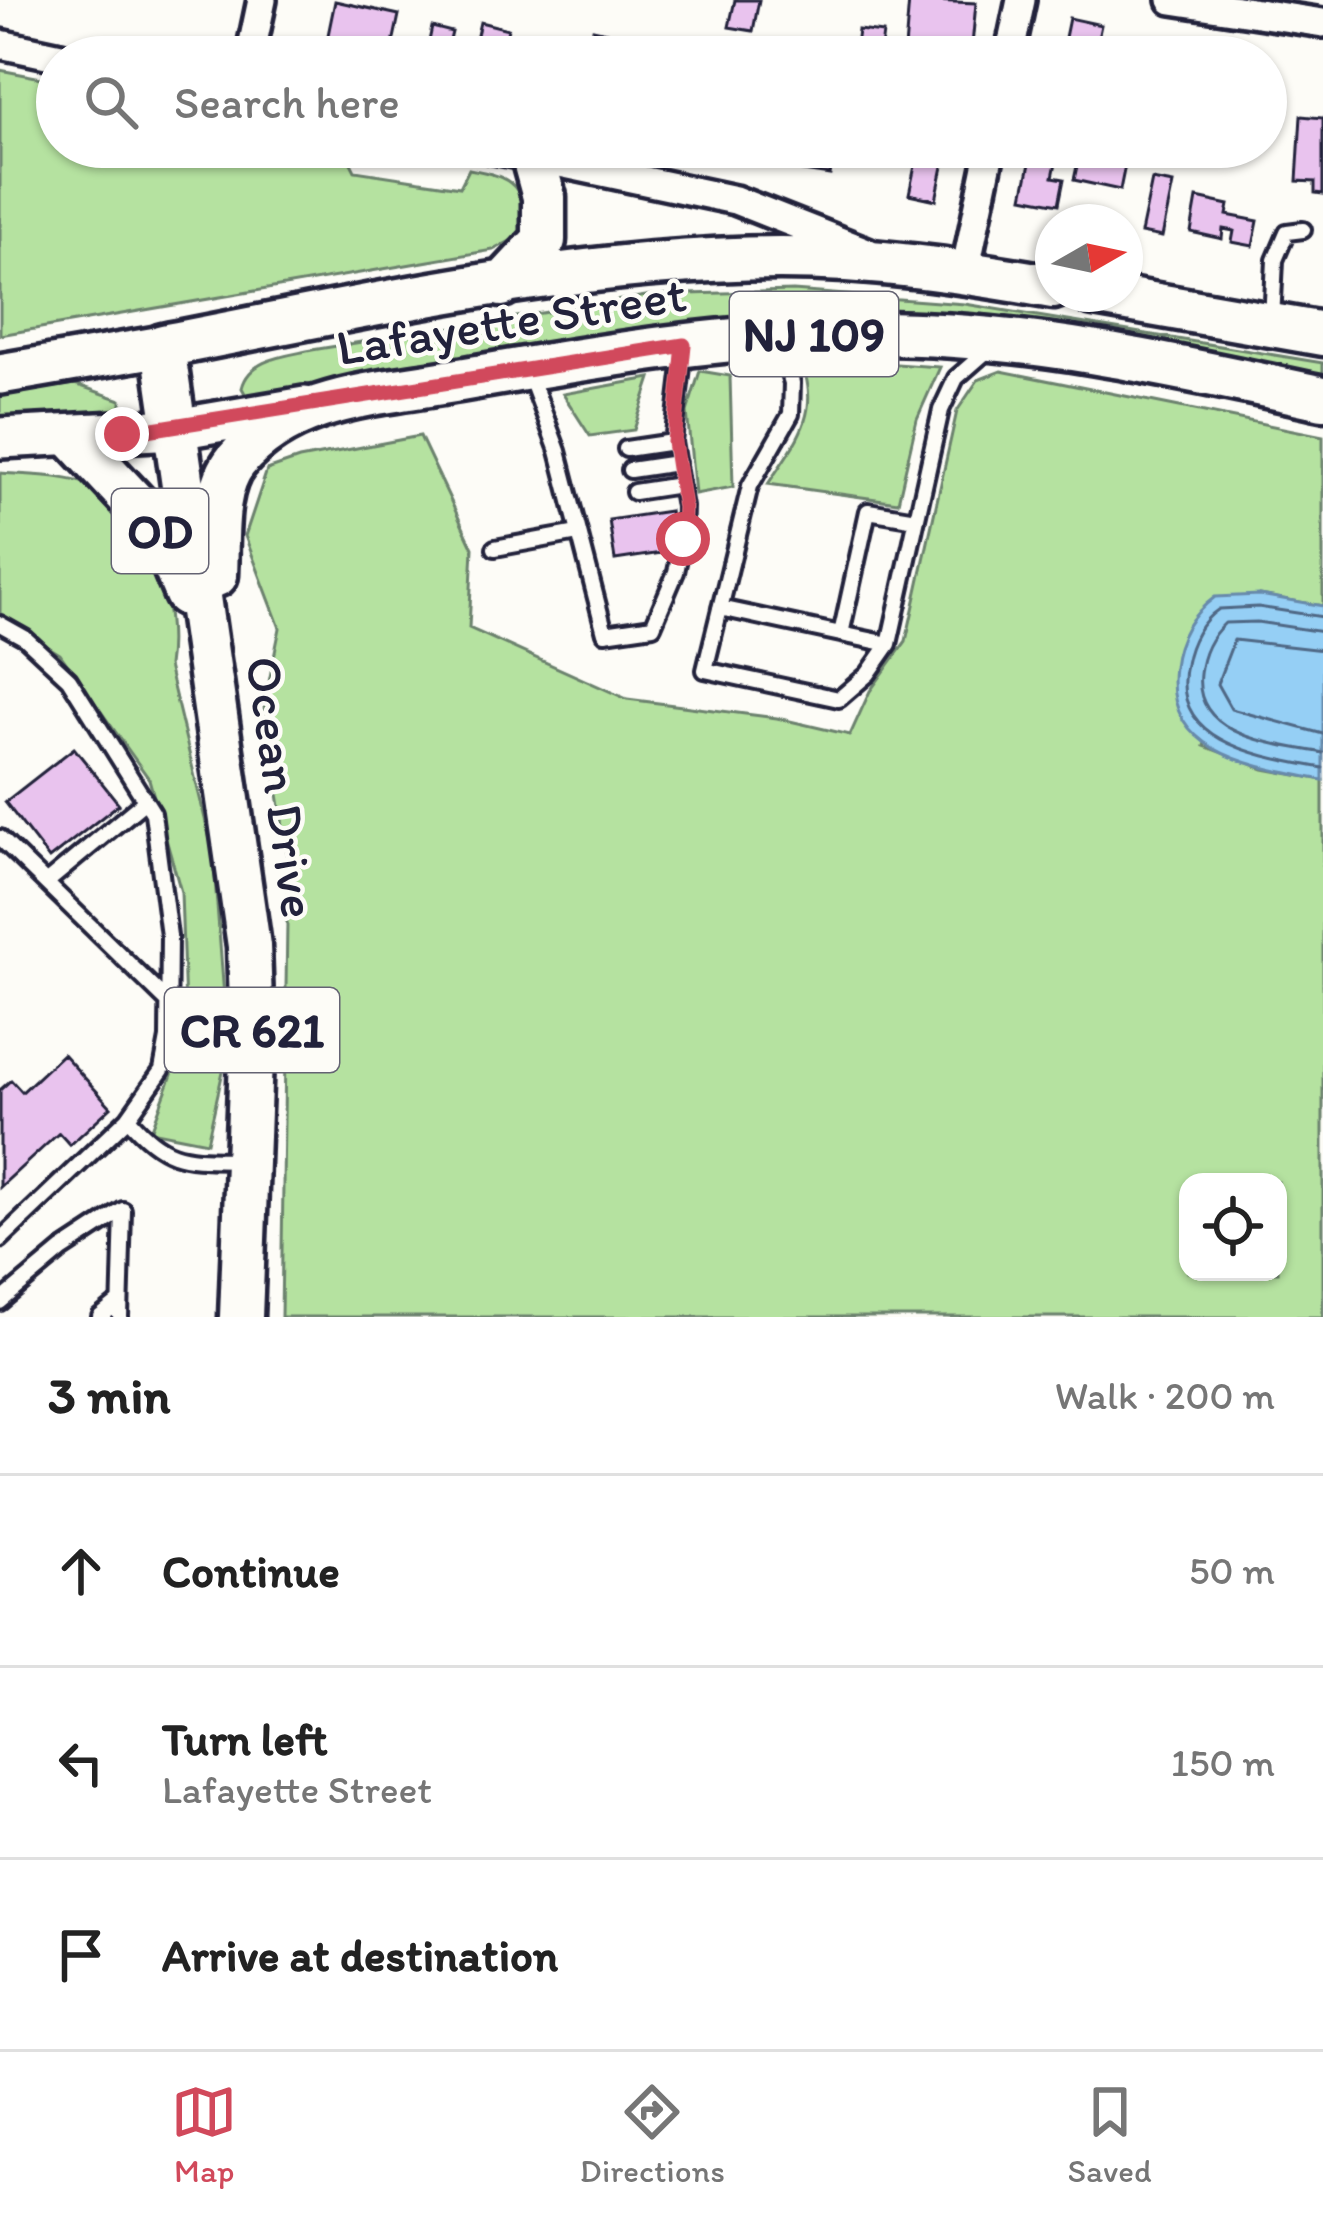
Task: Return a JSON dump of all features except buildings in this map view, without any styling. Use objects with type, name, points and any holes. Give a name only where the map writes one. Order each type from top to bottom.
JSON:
[{"type":"main road","points":[[502,285],[544,240],[544,197],[536,168]]},
{"type":"main road","name":"Lafayette Street","points":[[0,374],[502,285],[686,261],[894,263],[1035,284]]},
{"type":"main road","points":[[1143,303],[1323,334]]},
{"type":"main road","name":"Lafayette Street","points":[[0,438],[176,429],[527,369],[778,336],[878,333],[1005,341],[1106,354],[1323,398]]},
{"type":"main road","name":"Ocean Drive","points":[[163,346],[249,946],[241,1317]]},
{"type":"main road","points":[[210,650],[223,482],[248,449],[305,407]]},
{"type":"main road","name":"OD","points":[[73,436],[159,529],[210,650]]},
{"type":"street","points":[[254,36],[262,0]]},
{"type":"street","points":[[1014,36],[1021,0]]},
{"type":"street","points":[[1172,0],[1323,22]]},
{"type":"street","points":[[0,44],[36,52]]},
{"type":"street","points":[[581,168],[735,200],[894,263]]},
{"type":"street","points":[[965,272],[987,168]]},
{"type":"lane","points":[[1272,325],[1279,243],[1287,232],[1303,230]]},
{"type":"lane","points":[[778,336],[792,383],[791,414],[750,487],[705,670],[839,699],[868,674],[889,644],[947,393],[969,364],[1005,341]]},
{"type":"lane","points":[[527,369],[566,459],[578,533],[605,633],[653,626],[676,572],[683,539],[674,442],[684,345]]},
{"type":"lane","points":[[626,449],[674,442]]},
{"type":"lane","points":[[631,470],[677,463]]},
{"type":"lane","points":[[634,492],[680,484]]},
{"type":"lane","points":[[841,634],[868,511],[916,519]]},
{"type":"lane","points":[[496,548],[578,533]]},
{"type":"lane","points":[[720,608],[889,644]]},
{"type":"lane","points":[[0,624],[25,638],[69,679],[153,813],[170,936],[162,1070],[128,1118],[0,1240]]},
{"type":"lane","points":[[47,882],[146,801]]},
{"type":"lane","points":[[0,838],[168,1002]]},
{"type":"lane","points":[[128,1118],[151,1145],[178,1159],[247,1160]]},
{"type":"lane","points":[[0,1302],[62,1250],[122,1210],[120,1309],[100,1317]]},
{"type":"green space","points":[[0,70],[36,77],[36,168],[354,168],[460,187],[469,169],[507,180],[523,204],[526,233],[493,250],[0,335]]},
{"type":"green space","points":[[793,291],[965,304],[1323,363],[1323,379],[805,315],[595,335],[248,399],[242,388],[260,364],[312,350],[652,295]]},
{"type":"green space","points":[[868,362],[940,367],[917,419],[898,502],[768,484],[807,414],[802,365]]},
{"type":"green space","points":[[700,371],[730,376],[733,487],[695,494],[687,412]]},
{"type":"green space","points":[[1001,371],[1323,436],[1323,606],[1260,595],[1204,746],[1264,769],[1323,780],[1323,1317],[281,1317],[288,857],[264,706],[280,628],[245,536],[267,470],[299,459],[420,436],[473,548],[469,628],[627,699],[777,718],[850,735],[870,691],[906,641],[957,411],[978,380]]},
{"type":"green space","points":[[651,378],[634,430],[590,436],[563,394]]},
{"type":"green space","points":[[75,384],[121,400],[121,409],[113,415],[0,420],[0,395]]},
{"type":"green space","points":[[0,473],[93,486],[131,517],[156,564],[169,617],[168,666],[213,852],[228,1049],[207,1142],[151,1131],[186,1037],[181,892],[149,779],[60,654],[0,617]]},
{"type":"water","points":[[1260,595],[1323,606],[1323,780],[1220,752],[1183,720],[1174,697],[1178,646],[1199,611],[1215,597]]},
{"type":"route","points":[[122,434],[684,345],[674,442],[684,507],[683,539]]}]
